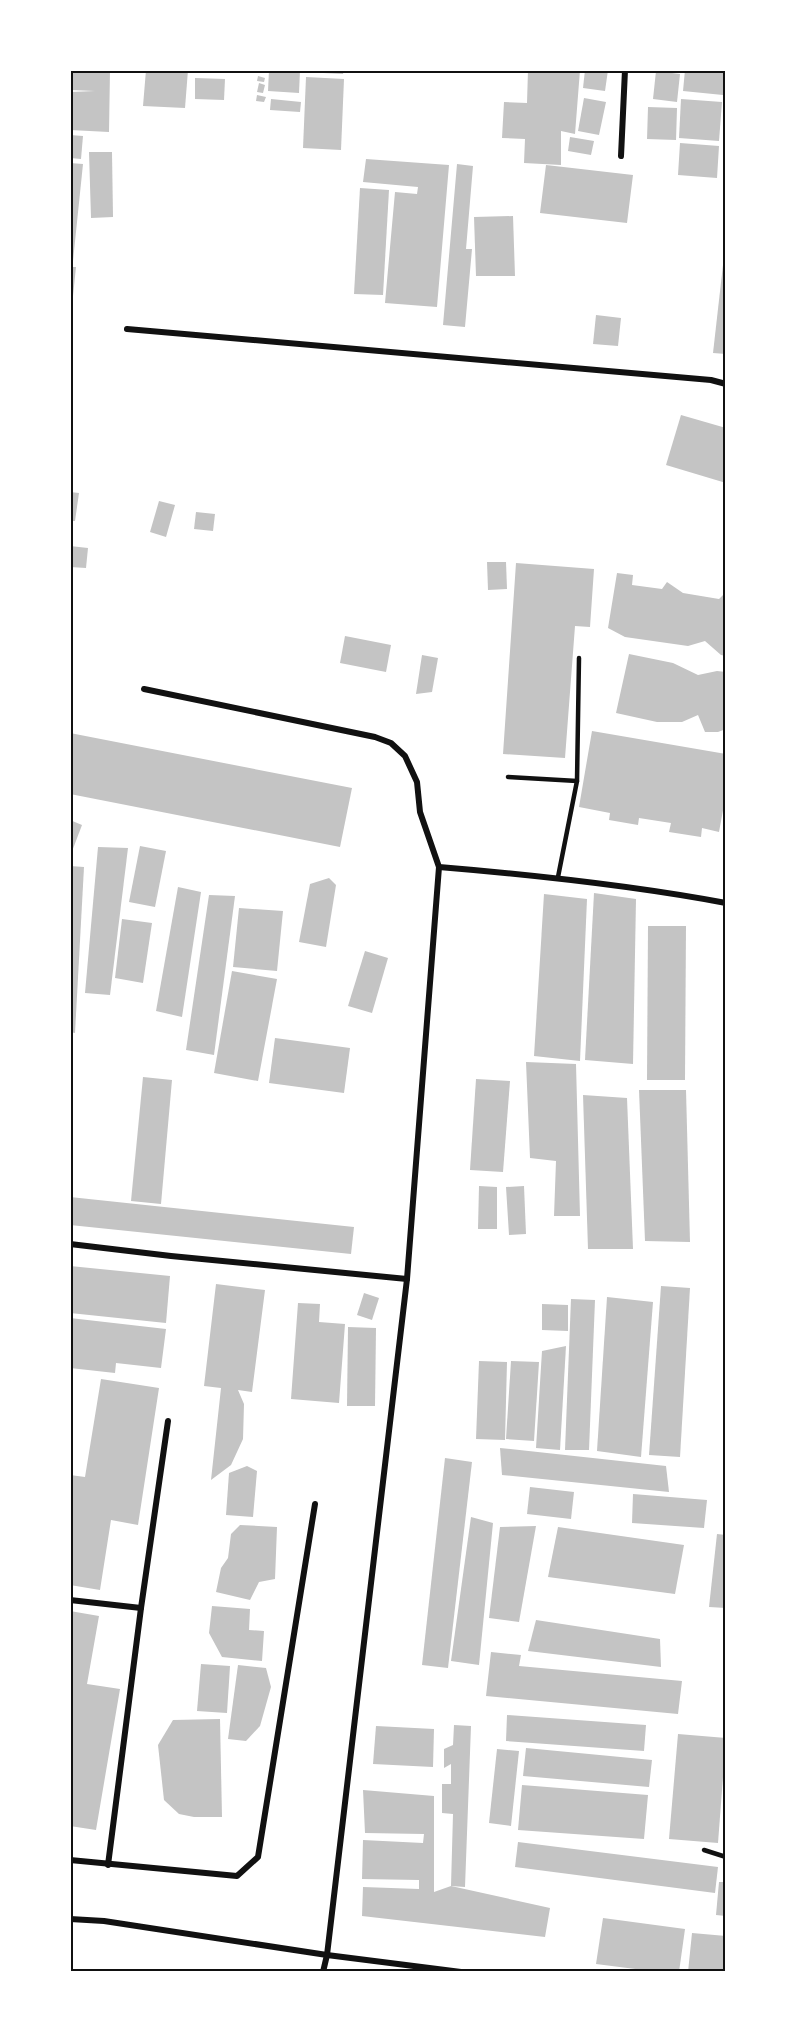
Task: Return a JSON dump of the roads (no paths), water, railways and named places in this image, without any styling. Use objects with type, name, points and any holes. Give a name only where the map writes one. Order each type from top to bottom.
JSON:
[{"type":"street","points":[[621,156],[625,70]]},
{"type":"street","points":[[127,329],[711,380],[726,384]]},
{"type":"street","points":[[144,689],[375,737],[391,743],[405,756],[417,782],[420,812],[439,867],[407,1279],[327,1955],[322,1971]]},
{"type":"street","points":[[439,867],[558,877],[664,891],[726,903]]},
{"type":"street","points":[[70,1244],[407,1279]]},
{"type":"street","points":[[108,1865],[168,1421]]},
{"type":"street","points":[[70,1860],[237,1876],[258,1857],[315,1504]]},
{"type":"street","points":[[70,1600],[141,1608]]},
{"type":"street","points":[[70,1918],[104,1921],[327,1955],[461,1971]]},
{"type":"lane","points":[[558,877],[577,781],[579,658]]},
{"type":"lane","points":[[508,777],[577,781]]},
{"type":"lane","points":[[704,1850],[726,1857]]}]
